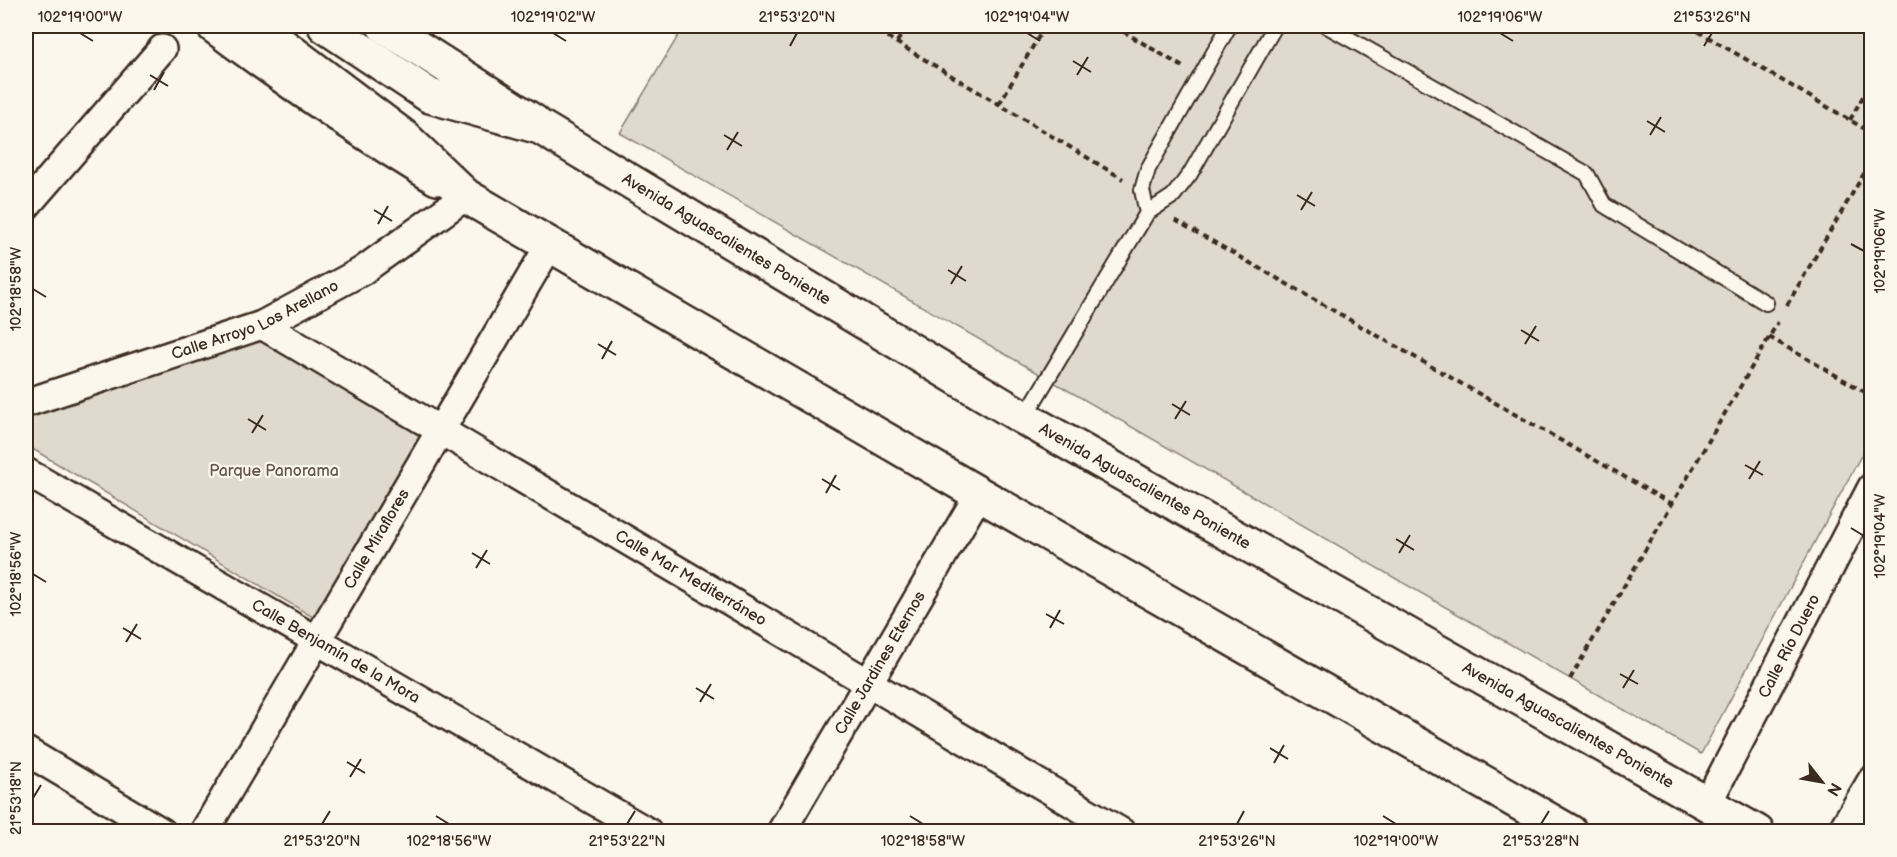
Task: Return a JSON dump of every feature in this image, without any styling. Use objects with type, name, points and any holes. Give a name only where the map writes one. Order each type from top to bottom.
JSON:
[{"type":"main road","points":[[214,26],[281,76],[395,152],[549,246],[1570,831]]},
{"type":"main road","points":[[257,26],[404,137],[466,196]]},
{"type":"main road","name":"Avenida Aguascalientes Poniente","points":[[325,26],[430,96],[540,127]]},
{"type":"main road","name":"Avenida Aguascalientes Poniente","points":[[384,26],[443,62],[540,127],[1024,418],[1757,831]]},
{"type":"main road","points":[[415,26],[443,62]]},
{"type":"street","points":[[26,206],[162,49]]},
{"type":"street","name":"Calle Arroyo Los Arellano","points":[[26,404],[262,325],[362,271],[466,196]]},
{"type":"street","name":"Calle Miraflores","points":[[204,831],[549,246]]},
{"type":"street","name":"Calle Mar Mediterráneo","points":[[262,325],[1121,831]]},
{"type":"street","name":"Calle Benjamín de la Mora","points":[[26,472],[648,831]]},
{"type":"street","name":"Calle Río Duero","points":[[1707,804],[1872,487]]},
{"type":"street","name":"Calle Jardines Eternos","points":[[781,831],[979,494]]},
{"type":"street","points":[[26,751],[162,831]]},
{"type":"street","points":[[1841,831],[1872,780]]},
{"type":"lane","points":[[1147,213],[1142,190],[1148,169],[1229,26]]},
{"type":"lane","points":[[1024,418],[1147,213],[1173,196],[1190,174],[1275,26]]},
{"type":"lane","points":[[1327,26],[1587,174],[1604,205],[1766,303]]},
{"type":"path","points":[[869,26],[1142,190]]},
{"type":"path","points":[[897,42],[907,26]]},
{"type":"path","points":[[999,104],[1045,26]]},
{"type":"path","points":[[1114,26],[1199,76]]},
{"type":"path","points":[[1689,26],[1872,133]]},
{"type":"path","points":[[1850,120],[1872,81]]},
{"type":"path","points":[[1786,308],[1872,160]]},
{"type":"path","points":[[1174,220],[1672,504]]},
{"type":"path","points":[[1570,679],[1780,318]]},
{"type":"path","points":[[1769,337],[1872,396]]},
{"type":"green space","points":[[684,26],[1871,26],[1871,437],[1701,754],[620,133]]},
{"type":"green space","name":"Parque Panorama","points":[[262,341],[427,440],[316,619],[26,445],[26,417]]}]
